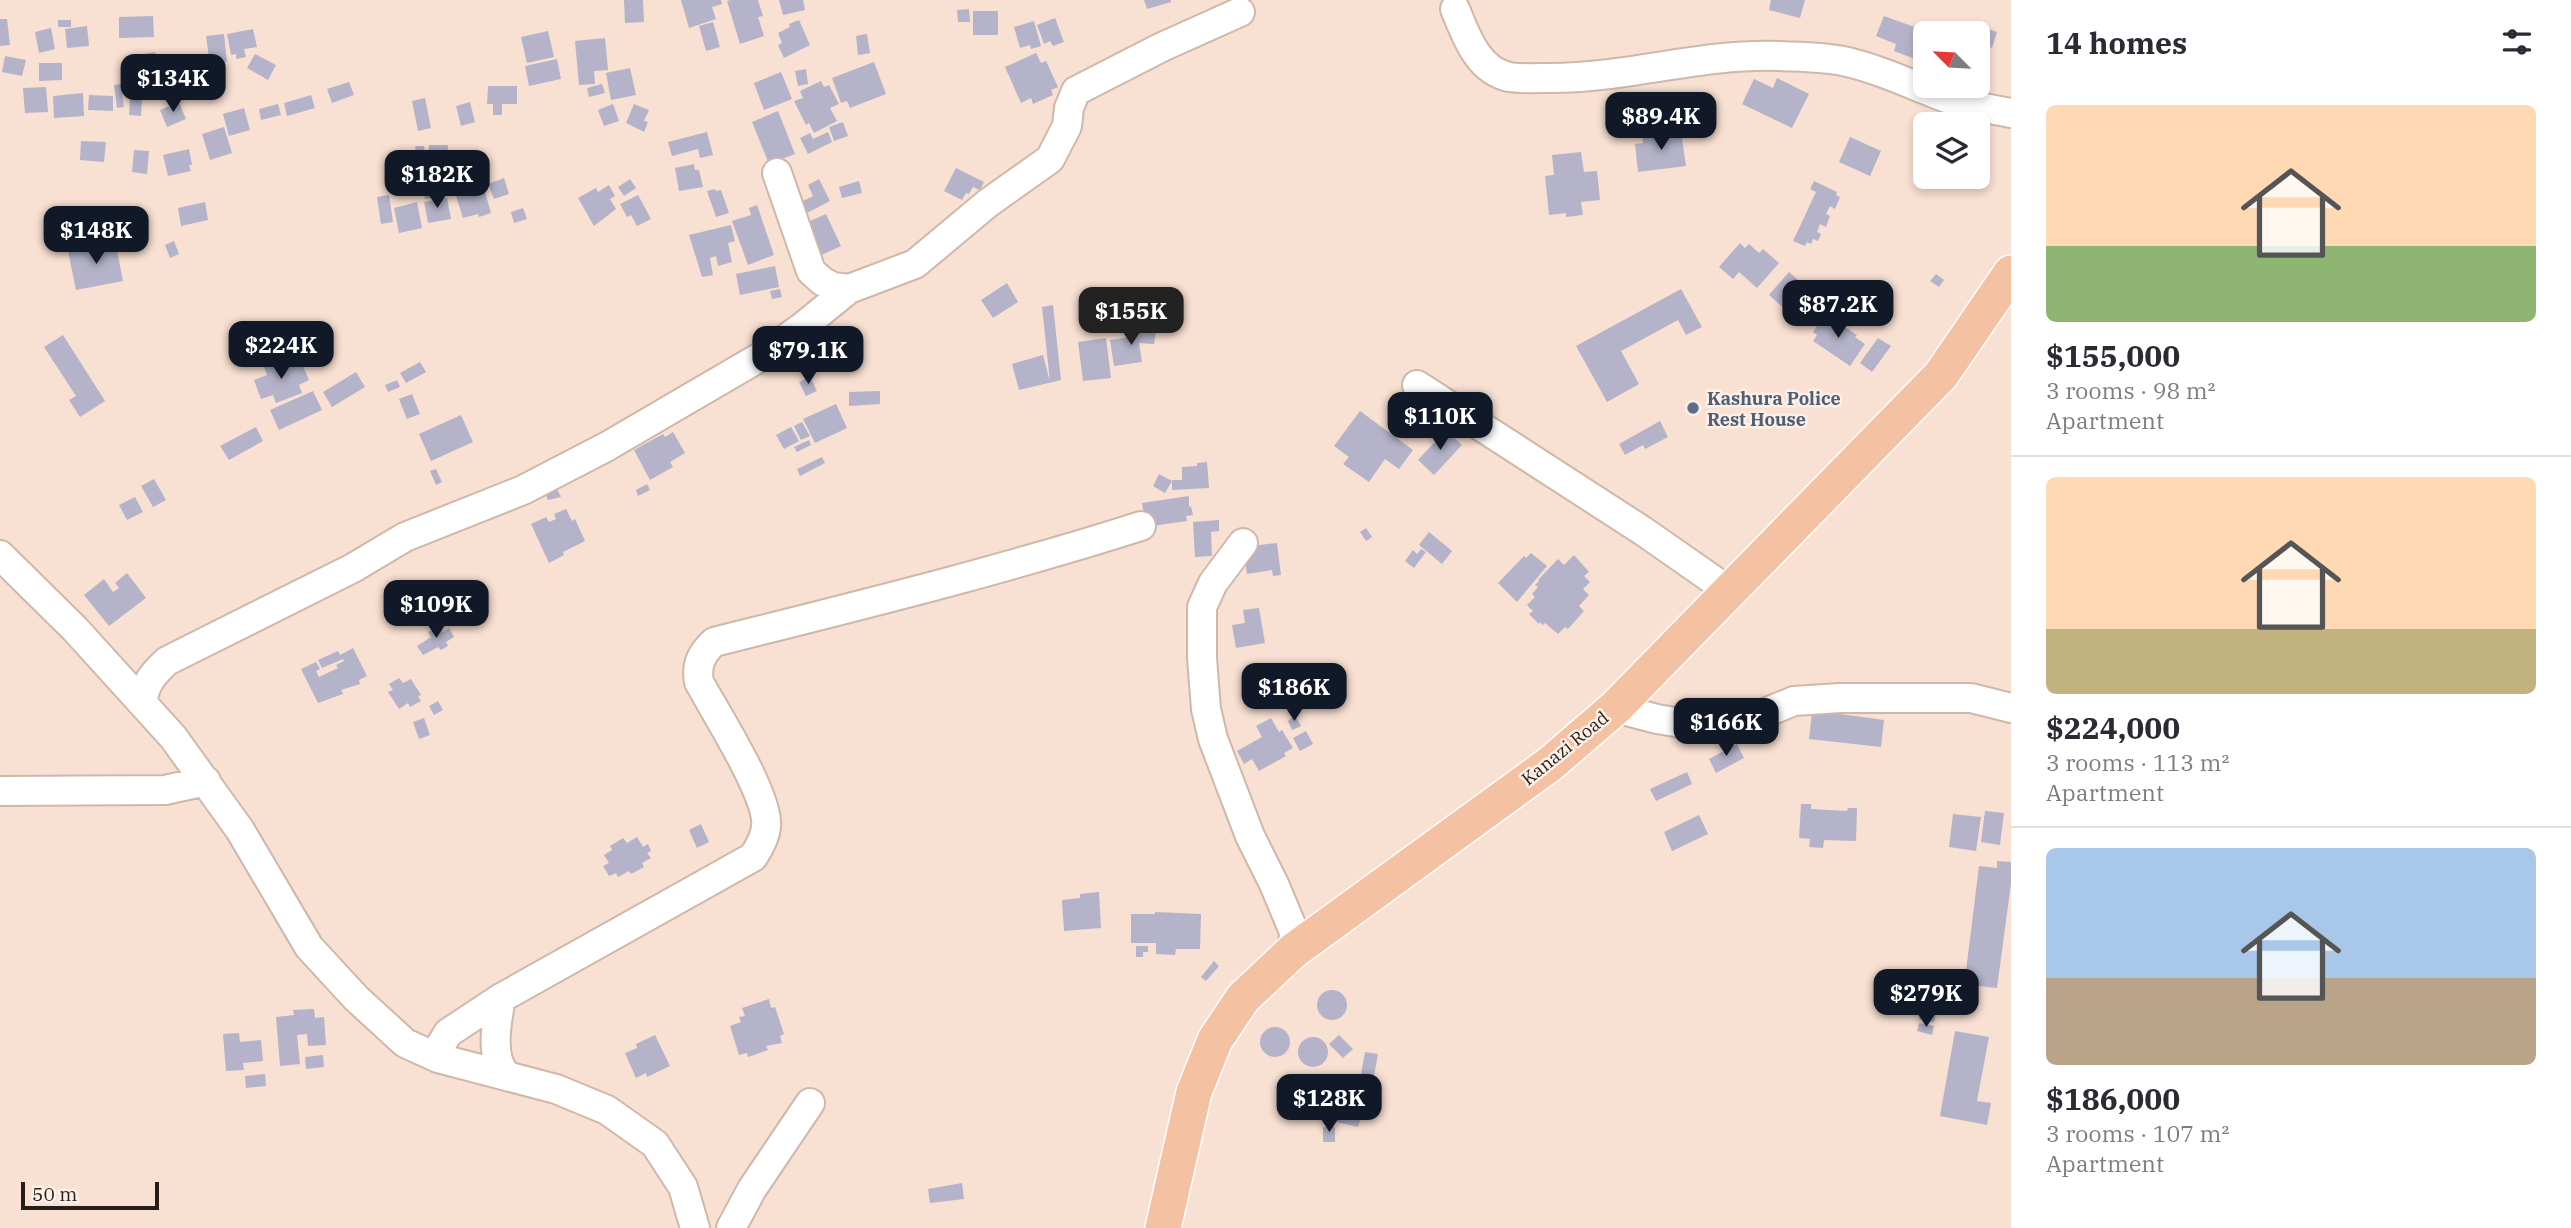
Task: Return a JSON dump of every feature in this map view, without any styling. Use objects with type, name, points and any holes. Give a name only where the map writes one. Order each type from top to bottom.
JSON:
[{"type":"main road","name":"Kanazi Road","points":[[1163,1228],[1195,1092],[1216,1040],[1243,999],[1293,951],[1549,764],[1615,708],[1941,375],[2011,273]]},
{"type":"street","points":[[1455,9],[1479,57],[1488,68],[1507,76],[1591,78],[1689,61],[1738,56],[1780,56],[1842,61],[1878,71],[1952,100],[2011,113]]},
{"type":"street","points":[[142,703],[145,686],[167,661],[354,568],[405,537],[523,490],[606,447],[760,357],[849,289],[915,264],[988,203],[1050,159],[1067,126],[1069,108],[1076,91],[1161,47],[1240,12]]},
{"type":"street","points":[[777,173],[811,271],[833,287],[849,289]]},
{"type":"street","points":[[1417,385],[1729,590]]},
{"type":"street","points":[[438,1058],[439,1048],[448,1033],[500,998],[753,857],[767,825],[763,807],[747,766],[699,682],[697,670],[702,652],[714,642],[1019,565],[1141,526]]},
{"type":"street","points":[[1243,543],[1213,583],[1202,607],[1201,646],[1206,709],[1213,740],[1250,836],[1294,932],[1293,951]]},
{"type":"street","points":[[0,555],[75,629],[173,737],[240,830],[309,947],[356,998],[405,1043],[438,1058],[556,1089],[607,1110],[655,1144],[683,1187],[695,1228]]},
{"type":"street","points":[[1615,708],[1657,719],[1711,728],[1745,721],[1794,701],[1817,699],[1971,698],[2011,708]]},
{"type":"street","points":[[0,791],[165,790],[206,781]]},
{"type":"street","points":[[500,998],[496,1053],[499,1068],[506,1075]]},
{"type":"street","points":[[731,1228],[752,1189],[810,1103]]},
{"type":"building","points":[[624,0],[643,0],[644,22],[625,23]]},
{"type":"building","points":[[681,0],[721,0],[722,4],[712,7],[716,19],[689,28]]},
{"type":"building","points":[[758,0],[763,16],[758,17],[764,36],[740,44],[727,1]]},
{"type":"building","points":[[779,0],[803,0],[805,10],[783,15]]},
{"type":"building","points":[[1144,0],[1171,0],[1171,2],[1147,9]]},
{"type":"building","points":[[1771,0],[1805,0],[1800,18],[1769,10]]},
{"type":"building","points":[[969,9],[970,22],[958,22],[957,10]]},
{"type":"building","points":[[973,11],[998,11],[998,35],[973,35]]},
{"type":"building","points":[[153,16],[154,37],[119,38],[119,17]]},
{"type":"building","points":[[1884,16],[1913,26],[1913,58],[1894,51],[1896,44],[1876,36]]},
{"type":"building","points":[[1055,18],[1064,42],[1053,46],[1050,41],[1044,44],[1037,25]]},
{"type":"building","points":[[0,19],[7,19],[10,45],[0,46]]},
{"type":"building","points":[[58,20],[71,20],[71,27],[58,27]]},
{"type":"building","points":[[799,20],[810,45],[784,58],[778,45],[782,43],[778,33]]},
{"type":"building","points":[[1034,21],[1041,46],[1020,48],[1014,27]]},
{"type":"building","points":[[713,22],[720,47],[706,51],[699,26]]},
{"type":"building","points":[[87,26],[89,46],[67,48],[65,29]]},
{"type":"building","points":[[51,28],[55,49],[39,53],[35,32]]},
{"type":"building","points":[[253,29],[257,47],[244,49],[246,57],[236,59],[236,54],[231,55],[227,34]]},
{"type":"building","points":[[1990,29],[1997,32],[1992,48],[1990,47]]},
{"type":"building","points":[[548,31],[554,57],[527,63],[521,37]]},
{"type":"building","points":[[224,34],[227,62],[210,64],[206,36]]},
{"type":"building","points":[[867,34],[870,53],[858,55],[856,36]]},
{"type":"building","points":[[605,38],[608,70],[594,71],[595,84],[579,85],[575,41]]},
{"type":"building","points":[[155,52],[158,66],[130,71],[128,57]]},
{"type":"building","points":[[1036,53],[1041,63],[1046,61],[1058,87],[1051,90],[1053,95],[1033,104],[1031,98],[1021,103],[1005,67]]},
{"type":"building","points":[[255,54],[276,65],[268,80],[247,68]]},
{"type":"building","points":[[5,56],[26,60],[22,76],[2,72]]},
{"type":"building","points":[[557,59],[561,79],[529,86],[525,66]]},
{"type":"building","points":[[874,62],[886,94],[850,108],[847,101],[841,103],[832,78]]},
{"type":"building","points":[[39,63],[62,63],[62,80],[39,81]]},
{"type":"building","points":[[166,68],[176,93],[163,98],[153,74]]},
{"type":"building","points":[[630,68],[636,95],[611,100],[606,73]]},
{"type":"building","points":[[806,69],[808,84],[798,86],[795,71]]},
{"type":"building","points":[[781,72],[792,99],[764,110],[754,83]]},
{"type":"building","points":[[1777,78],[1809,94],[1792,128],[1742,104],[1754,79],[1773,88]]},
{"type":"building","points":[[821,81],[824,87],[829,85],[839,104],[830,108],[837,121],[814,133],[809,123],[806,125],[794,101],[803,98],[800,91]]},
{"type":"building","points":[[349,82],[354,95],[332,103],[327,89]]},
{"type":"building","points":[[121,84],[124,107],[117,108],[114,85]]},
{"type":"building","points":[[602,84],[605,93],[589,97],[587,88]]},
{"type":"building","points":[[488,86],[517,86],[517,104],[502,104],[502,115],[493,115],[493,104],[487,104]]},
{"type":"building","points":[[46,87],[48,112],[25,113],[23,88]]},
{"type":"building","points":[[83,93],[84,116],[54,118],[53,96]]},
{"type":"building","points":[[89,95],[113,96],[113,111],[88,110]]},
{"type":"building","points":[[311,95],[315,108],[287,116],[284,103]]},
{"type":"building","points":[[130,98],[142,99],[141,116],[129,115]]},
{"type":"building","points":[[425,98],[431,128],[418,131],[412,101]]},
{"type":"building","points":[[179,102],[186,119],[167,127],[160,110]]},
{"type":"building","points":[[470,102],[475,122],[461,126],[456,106]]},
{"type":"building","points":[[278,104],[281,115],[261,120],[259,109]]},
{"type":"building","points":[[613,104],[619,121],[604,126],[598,110]]},
{"type":"building","points":[[634,104],[649,110],[644,121],[648,122],[644,132],[626,123]]},
{"type":"building","points":[[244,108],[250,130],[229,136],[223,114]]},
{"type":"building","points":[[778,111],[795,154],[769,164],[752,122]]},
{"type":"building","points":[[843,122],[848,136],[834,141],[829,127]]},
{"type":"building","points":[[224,127],[232,153],[210,160],[202,134]]},
{"type":"building","points":[[1681,131],[1686,166],[1638,172],[1635,144],[1643,143],[1642,136]]},
{"type":"building","points":[[707,132],[713,155],[700,158],[698,149],[672,156],[668,142]]},
{"type":"building","points":[[828,132],[832,142],[808,154],[800,138],[810,133],[813,139]]},
{"type":"building","points":[[1850,137],[1881,151],[1870,176],[1839,162]]},
{"type":"building","points":[[81,141],[106,142],[104,162],[80,160]]},
{"type":"building","points":[[429,145],[448,145],[447,164],[428,163]]},
{"type":"building","points":[[415,146],[424,146],[426,166],[415,167],[415,159],[411,159],[410,153],[416,152]]},
{"type":"building","points":[[189,149],[191,171],[168,176],[163,155]]},
{"type":"building","points":[[134,150],[149,151],[147,174],[132,172]]},
{"type":"building","points":[[1581,152],[1584,172],[1597,171],[1600,200],[1581,202],[1583,215],[1549,215],[1545,176],[1554,175],[1552,155]]},
{"type":"building","points":[[694,164],[695,170],[699,170],[703,187],[679,191],[675,168]]},
{"type":"building","points":[[956,168],[984,182],[980,190],[973,187],[962,200],[944,191]]},
{"type":"building","points":[[504,178],[509,194],[494,199],[488,184]]},
{"type":"building","points":[[630,179],[636,188],[624,196],[618,187]]},
{"type":"building","points":[[819,179],[830,201],[801,216],[795,205],[813,196],[808,185]]},
{"type":"building","points":[[859,181],[862,193],[842,198],[839,187]]},
{"type":"building","points":[[1814,181],[1837,192],[1836,195],[1840,197],[1835,209],[1830,206],[1826,214],[1830,216],[1826,227],[1820,224],[1817,232],[1821,234],[1818,241],[1813,239],[1811,244],[1807,242],[1805,246],[1793,241],[1816,192],[1810,189]]},
{"type":"building","points":[[609,185],[615,196],[610,199],[616,209],[594,226],[578,198],[596,188],[598,192]]},
{"type":"building","points":[[432,187],[434,198],[425,199],[423,189]]},
{"type":"building","points":[[484,188],[491,213],[463,218],[456,196]]},
{"type":"building","points":[[721,190],[729,213],[716,217],[707,191]]},
{"type":"building","points":[[389,195],[393,222],[381,224],[377,197]]},
{"type":"building","points":[[638,195],[651,219],[637,226],[631,215],[627,217],[620,204]]},
{"type":"building","points":[[447,198],[451,219],[428,223],[424,202]]},
{"type":"building","points":[[205,202],[208,220],[181,226],[178,208]]},
{"type":"building","points":[[417,202],[422,228],[399,233],[394,208]]},
{"type":"building","points":[[757,205],[774,255],[748,265],[732,221],[751,215],[749,208]]},
{"type":"building","points":[[523,208],[527,219],[514,223],[511,212]]},
{"type":"building","points":[[826,214],[841,246],[815,258],[801,225]]},
{"type":"building","points":[[731,225],[735,241],[728,243],[732,262],[718,266],[716,256],[710,258],[713,275],[702,277],[689,235]]},
{"type":"building","points":[[115,241],[123,281],[76,290],[68,251]]},
{"type":"building","points":[[174,241],[179,254],[170,258],[165,245]]},
{"type":"building","points":[[1740,243],[1745,248],[1749,244],[1759,253],[1763,249],[1779,263],[1757,288],[1739,272],[1733,279],[1719,267]]},
{"type":"building","points":[[775,266],[779,287],[740,295],[736,274]]},
{"type":"building","points":[[1789,272],[1808,289],[1788,312],[1769,295]]},
{"type":"building","points":[[1936,274],[1944,280],[1939,287],[1930,281]]},
{"type":"building","points":[[1007,283],[1018,302],[993,318],[981,300]]},
{"type":"building","points":[[780,289],[782,297],[772,299],[770,291]]},
{"type":"building","points":[[1681,289],[1702,327],[1686,335],[1678,320],[1621,351],[1639,384],[1607,402],[1576,346]]},
{"type":"building","points":[[1053,305],[1061,380],[1019,390],[1012,364],[1043,355],[1050,382],[1042,307]]},
{"type":"building","points":[[1127,314],[1138,320],[1134,326],[1123,323]]},
{"type":"building","points":[[1825,314],[1857,335],[1855,337],[1865,344],[1850,366],[1813,341],[1817,335],[1813,332]]},
{"type":"building","points":[[1138,329],[1156,330],[1154,344],[1139,343],[1142,362],[1114,366],[1110,340],[1138,336]]},
{"type":"building","points":[[63,335],[105,401],[80,417],[69,400],[76,396],[44,347]]},
{"type":"building","points":[[1106,338],[1111,378],[1083,381],[1078,342]]},
{"type":"building","points":[[1878,338],[1891,346],[1872,372],[1860,363]]},
{"type":"building","points":[[275,359],[278,367],[292,362],[294,367],[302,364],[309,380],[299,385],[302,393],[276,403],[273,395],[261,399],[254,380],[267,375],[263,364]]},
{"type":"building","points":[[420,362],[426,372],[406,383],[400,373]]},
{"type":"building","points":[[356,372],[365,387],[332,407],[323,392]]},
{"type":"building","points":[[810,377],[817,391],[806,396],[799,382]]},
{"type":"building","points":[[397,380],[400,387],[388,392],[385,385]]},
{"type":"building","points":[[313,391],[322,410],[279,430],[270,410]]},
{"type":"building","points":[[880,391],[880,404],[849,406],[849,392]]},
{"type":"building","points":[[412,394],[420,414],[407,419],[399,399]]},
{"type":"building","points":[[836,404],[847,428],[815,443],[803,419]]},
{"type":"building","points":[[1360,411],[1413,450],[1399,469],[1385,459],[1369,482],[1343,464],[1349,457],[1334,446]]},
{"type":"building","points":[[461,415],[473,442],[431,461],[419,434]]},
{"type":"building","points":[[1660,421],[1668,437],[1645,449],[1643,445],[1625,455],[1619,444]]},
{"type":"building","points":[[802,422],[810,436],[801,440],[794,426]]},
{"type":"building","points":[[256,427],[263,441],[229,460],[220,446]]},
{"type":"building","points":[[791,427],[799,441],[784,449],[776,435]]},
{"type":"building","points":[[1446,430],[1462,445],[1434,475],[1418,460]]},
{"type":"building","points":[[673,432],[685,453],[670,462],[673,467],[650,480],[634,450],[663,434],[665,437]]},
{"type":"building","points":[[809,440],[811,445],[797,452],[794,447]]},
{"type":"building","points":[[822,457],[825,463],[800,476],[797,469]]},
{"type":"building","points":[[1207,462],[1209,488],[1172,490],[1172,480],[1182,480],[1182,467]]},
{"type":"building","points":[[436,469],[442,482],[436,485],[430,471]]},
{"type":"building","points":[[1159,474],[1172,481],[1165,493],[1153,486]]},
{"type":"building","points":[[154,479],[166,500],[153,507],[141,486]]},
{"type":"building","points":[[647,484],[650,490],[638,496],[636,490]]},
{"type":"building","points":[[555,485],[561,497],[548,500],[544,491]]},
{"type":"building","points":[[1189,496],[1189,507],[1191,506],[1193,515],[1186,516],[1187,521],[1152,526],[1145,522],[1142,503]]},
{"type":"building","points":[[135,497],[143,512],[127,520],[119,505]]},
{"type":"building","points":[[566,509],[572,521],[575,519],[585,541],[549,563],[531,524],[546,517],[549,522],[556,519],[554,514]]},
{"type":"building","points":[[1219,520],[1219,531],[1211,532],[1212,556],[1195,557],[1193,522]]},
{"type":"building","points":[[1366,528],[1372,537],[1366,541],[1360,532]]},
{"type":"building","points":[[1429,532],[1452,551],[1442,564],[1419,545]]},
{"type":"building","points":[[1277,543],[1281,575],[1273,576],[1272,570],[1247,574],[1243,547]]},
{"type":"building","points":[[1421,549],[1426,552],[1414,568],[1405,561],[1413,550],[1417,554]]},
{"type":"building","points":[[1531,553],[1547,566],[1517,602],[1498,583],[1524,556],[1526,558]]},
{"type":"building","points":[[1574,555],[1589,572],[1584,576],[1590,582],[1583,589],[1589,595],[1579,606],[1584,611],[1568,629],[1565,627],[1558,634],[1545,623],[1539,624],[1529,614],[1533,611],[1527,605],[1535,597],[1532,594],[1538,587],[1535,585],[1538,580],[1558,559],[1564,565]]},
{"type":"building","points":[[127,573],[146,598],[109,626],[84,595],[104,579],[113,592],[119,588],[115,583]]},
{"type":"building","points":[[1259,608],[1265,643],[1236,648],[1232,625],[1245,623],[1243,610]]},
{"type":"building","points":[[440,625],[443,632],[449,628],[454,637],[446,642],[448,646],[441,650],[438,647],[423,655],[417,646],[431,637],[428,632]]},
{"type":"building","points":[[353,648],[367,676],[359,680],[360,684],[341,690],[343,694],[318,703],[301,669],[316,662],[320,669],[316,671],[319,677],[338,668],[336,665],[344,661],[343,659],[322,668],[318,660],[338,651],[340,655]]},
{"type":"building","points":[[399,678],[403,683],[411,679],[421,695],[418,696],[421,701],[410,707],[408,703],[399,709],[388,692],[393,690],[389,684]]},
{"type":"building","points":[[438,701],[443,710],[434,715],[429,706]]},
{"type":"building","points":[[1813,704],[1825,712],[1884,720],[1881,747],[1809,739]]},
{"type":"building","points":[[1295,715],[1301,726],[1292,730],[1288,721]]},
{"type":"building","points":[[424,718],[430,735],[419,739],[413,722]]},
{"type":"building","points":[[1271,718],[1293,748],[1284,753],[1286,756],[1259,771],[1252,759],[1244,764],[1237,751],[1262,737],[1256,726]]},
{"type":"building","points":[[1306,731],[1313,744],[1300,751],[1293,738]]},
{"type":"building","points":[[1737,744],[1744,758],[1716,773],[1709,759]]},
{"type":"building","points":[[1687,772],[1692,784],[1656,801],[1650,789]]},
{"type":"building","points":[[1801,804],[1811,804],[1811,809],[1847,811],[1848,808],[1857,808],[1856,841],[1824,840],[1823,848],[1809,847],[1810,839],[1799,838]]},
{"type":"building","points":[[1985,811],[2004,813],[2000,845],[1981,842]]},
{"type":"building","points":[[1953,814],[1981,817],[1976,851],[1949,847]]},
{"type":"building","points":[[1699,815],[1708,834],[1672,851],[1664,832]]},
{"type":"building","points":[[701,824],[709,842],[697,848],[689,830]]},
{"type":"building","points":[[637,837],[643,847],[648,844],[651,851],[647,853],[651,858],[642,863],[644,867],[631,874],[629,871],[618,877],[616,873],[609,876],[603,866],[609,863],[604,855],[612,850],[610,846],[623,838],[627,843]]},
{"type":"building","points":[[1997,861],[2011,862],[2011,883],[1997,988],[1970,985],[1971,979],[1965,979],[1979,866],[1997,868]]},
{"type":"building","points":[[1099,892],[1101,928],[1064,931],[1062,900]]},
{"type":"building","points":[[1131,914],[1201,914],[1200,949],[1176,949],[1175,955],[1156,954],[1156,943],[1131,943]]},
{"type":"building","points":[[1136,946],[1148,946],[1148,952],[1143,952],[1143,957],[1136,957]]},
{"type":"building","points":[[1214,961],[1219,966],[1206,981],[1201,977]]},
{"type":"building","points":[[1929,974],[1944,977],[1942,989],[1947,990],[1946,996],[1925,991]]},
{"type":"building","points":[[1332,990],[1343,994],[1347,1005],[1343,1016],[1332,1020],[1321,1016],[1317,1005],[1321,994]]},
{"type":"building","points":[[1922,997],[1937,999],[1936,1008],[1921,1006]]},
{"type":"building","points":[[769,999],[771,1008],[775,1007],[784,1034],[780,1036],[782,1043],[766,1046],[768,1050],[748,1057],[747,1053],[739,1055],[730,1026],[741,1022],[739,1017],[745,1016],[742,1008]]},
{"type":"building","points":[[314,1009],[315,1018],[324,1017],[326,1045],[308,1046],[307,1034],[297,1035],[300,1064],[280,1066],[276,1017],[294,1015],[293,1010]]},
{"type":"building","points":[[1921,1010],[1936,1013],[1934,1022],[1919,1019]]},
{"type":"building","points":[[1919,1023],[1934,1026],[1932,1035],[1917,1031]]},
{"type":"building","points":[[1275,1027],[1286,1031],[1290,1042],[1286,1053],[1275,1057],[1264,1053],[1260,1042],[1264,1031]]},
{"type":"building","points":[[1955,1031],[1989,1037],[1977,1101],[1991,1103],[1987,1125],[1940,1116]]},
{"type":"building","points":[[239,1033],[240,1042],[261,1040],[263,1061],[243,1063],[244,1070],[226,1071],[223,1034]]},
{"type":"building","points":[[655,1035],[670,1066],[647,1077],[646,1073],[636,1078],[625,1053]]},
{"type":"building","points":[[1339,1035],[1353,1049],[1343,1058],[1329,1044]]},
{"type":"building","points":[[1313,1037],[1324,1041],[1328,1052],[1324,1063],[1313,1067],[1302,1063],[1298,1052],[1302,1041]]},
{"type":"building","points":[[1365,1052],[1378,1054],[1373,1082],[1360,1080]]},
{"type":"building","points":[[323,1055],[324,1067],[306,1069],[305,1057]]},
{"type":"building","points":[[265,1074],[266,1086],[246,1088],[245,1076]]},
{"type":"building","points":[[1335,1111],[1361,1117],[1358,1127],[1332,1121]]},
{"type":"building","points":[[1323,1127],[1335,1127],[1335,1142],[1323,1142]]},
{"type":"building","points":[[962,1183],[964,1199],[930,1203],[928,1189]]},
{"type":"place","name":"Kashura Police Rest House","points":[[1693,408]]}]
